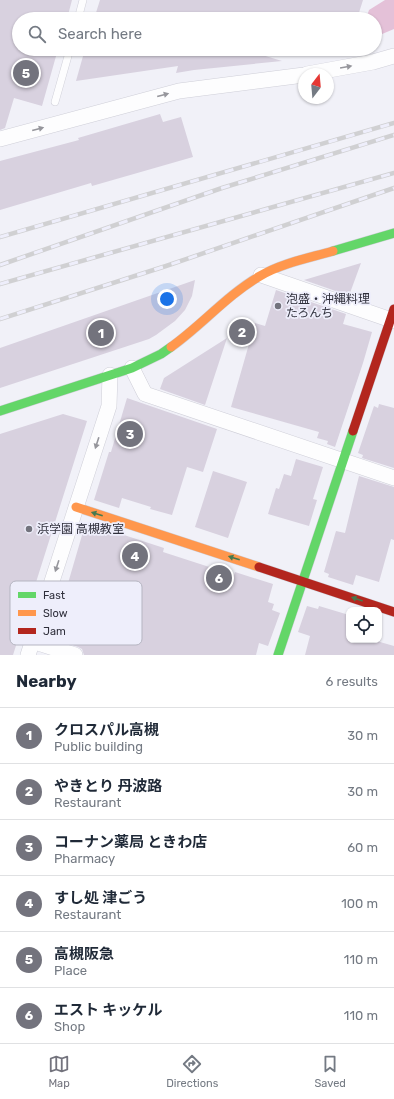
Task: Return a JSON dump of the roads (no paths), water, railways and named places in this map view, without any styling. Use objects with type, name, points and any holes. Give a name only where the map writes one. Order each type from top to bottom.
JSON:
[{"type":"street","points":[[334,69],[373,62],[394,56]]},
{"type":"street","points":[[0,139],[178,91],[298,76]]},
{"type":"street","points":[[0,410],[132,368],[176,345],[240,289],[261,275],[282,266],[394,232]]},
{"type":"street","points":[[261,275],[393,317],[278,655]]},
{"type":"street","points":[[132,368],[146,394],[394,478]]},
{"type":"street","points":[[52,581],[109,406],[110,375]]},
{"type":"street","points":[[76,507],[303,580],[394,612]]},
{"type":"street","points":[[30,648],[75,655]]},
{"type":"lane","points":[[80,12],[83,0]]},
{"type":"lane","points":[[55,102],[68,56]]},
{"type":"railway","points":[[0,237],[394,123]]},
{"type":"railway","points":[[0,265],[222,188],[394,135]]},
{"type":"railway","points":[[0,284],[394,173]]},
{"type":"railway","points":[[0,319],[166,266],[394,188]]},
{"type":"place","name":"高槻阪急","points":[[26,73]]},
{"type":"place","name":"泡盛・沖縄料理 たろんち","points":[[278,306]]},
{"type":"place","name":"やきとり 丹波路","points":[[242,332]]},
{"type":"place","name":"クロスパル高槻","points":[[101,333]]},
{"type":"place","name":"コーナン薬局 ときわ店","points":[[130,434]]},
{"type":"place","name":"浜学園 高槻教室","points":[[29,529]]},
{"type":"place","name":"すし処 津ごう","points":[[135,556]]},
{"type":"place","name":"エスト キッケル","points":[[219,578]]}]
